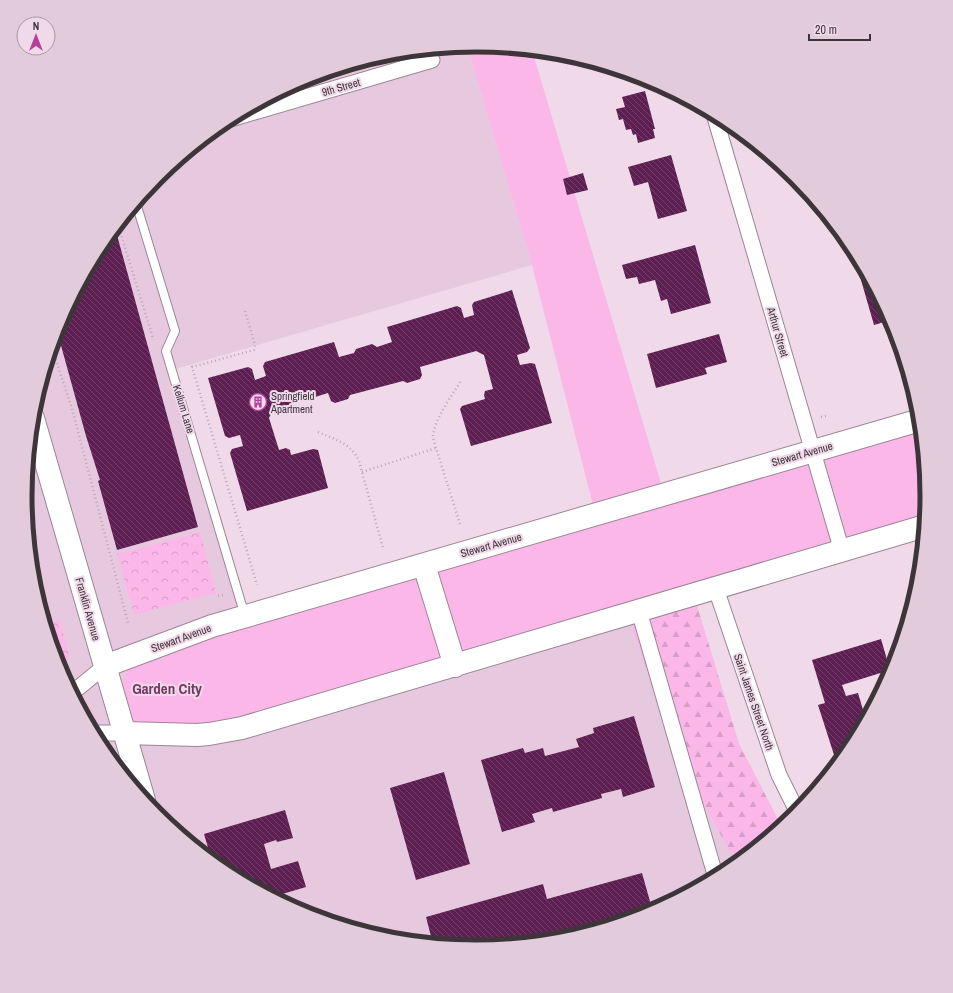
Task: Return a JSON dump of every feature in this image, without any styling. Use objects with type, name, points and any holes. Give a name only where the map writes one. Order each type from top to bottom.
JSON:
[{"type":"main road","name":"Stewart Avenue","points":[[105,666],[212,626],[914,422]]},
{"type":"main road","name":"Franklin Avenue","points":[[37,432],[141,788]]},
{"type":"main road","points":[[125,733],[197,735],[242,728],[920,528]]},
{"type":"main road","points":[[424,565],[455,666]]},
{"type":"street","name":"9th Street","points":[[254,112],[432,60]]},
{"type":"street","name":"Arthur Street","points":[[717,123],[842,551]]},
{"type":"street","name":"Saint James Street North","points":[[716,589],[779,775],[795,807]]},
{"type":"street","points":[[639,611],[714,872]]},
{"type":"street","name":"Stewart Avenue","points":[[76,689],[105,666]]},
{"type":"street","points":[[101,733],[125,733]]},
{"type":"lane","name":"Kellum Lane","points":[[138,209],[175,331],[166,351],[246,616]]},
{"type":"path","points":[[120,232],[153,338]]},
{"type":"path","points":[[244,311],[255,345],[254,350],[192,367],[257,585]]},
{"type":"path","points":[[55,357],[73,412],[128,623]]},
{"type":"path","points":[[460,524],[433,438],[435,428],[461,381]]},
{"type":"path","points":[[822,417],[826,416]]},
{"type":"path","points":[[318,432],[342,443],[352,449],[356,454],[383,548]]},
{"type":"path","points":[[362,472],[436,448]]},
{"type":"path","points":[[218,596],[222,595]]},
{"type":"shaded area","points":[[469,52],[532,265],[172,370],[246,616],[694,596],[739,744],[779,822],[770,831],[723,866],[699,881],[647,907],[592,926],[535,937],[506,940],[447,940],[418,937],[361,926],[306,907],[280,895],[230,866],[183,831],[142,790],[124,767],[92,719],[78,693],[66,667],[47,612],[36,555],[33,526],[32,496],[36,438],[47,381],[56,354],[66,326],[92,274],[107,250],[142,203],[183,162],[206,144],[254,112],[306,86],[361,67],[418,56]]},
{"type":"green space","points":[[469,52],[506,53],[534,56],[663,490],[913,418],[920,467],[920,530],[189,738],[135,727],[125,709],[122,686],[127,669],[140,653],[594,509],[532,265]]},
{"type":"green space","points":[[200,532],[216,593],[134,615],[117,554]]},
{"type":"green space","points":[[694,596],[739,744],[779,822],[734,858],[674,751],[628,615]]},
{"type":"green space","points":[[60,620],[69,653],[66,668],[56,639],[51,623]]},
{"type":"building","points":[[645,91],[655,129],[653,129],[655,138],[638,143],[636,134],[633,135],[631,129],[626,130],[623,119],[619,120],[616,109],[625,107],[622,97]]},
{"type":"building","points":[[671,155],[687,211],[658,219],[648,182],[634,186],[628,167]]},
{"type":"building","points":[[583,173],[588,190],[567,195],[563,179]]},
{"type":"building","points":[[117,236],[198,527],[117,550],[98,481],[100,480],[86,436],[60,342],[78,300],[92,274]]},
{"type":"building","points":[[695,245],[711,303],[671,314],[667,299],[661,301],[655,280],[639,284],[637,277],[626,279],[622,265]]},
{"type":"building","points":[[864,279],[885,322],[874,325],[861,280]]},
{"type":"building","name":"Springfield Apartment","points":[[512,290],[530,348],[527,352],[517,355],[520,365],[531,363],[535,364],[552,423],[471,446],[460,409],[462,406],[485,399],[485,391],[493,389],[484,355],[476,351],[420,367],[422,375],[420,379],[407,383],[403,381],[350,395],[348,399],[335,403],[331,401],[328,393],[273,410],[269,418],[279,450],[286,448],[290,450],[291,455],[313,449],[318,450],[328,488],[247,511],[230,453],[232,449],[243,446],[240,435],[229,438],[225,436],[208,378],[248,367],[252,369],[255,380],[266,376],[263,366],[265,362],[334,342],[339,357],[354,353],[356,349],[372,344],[377,347],[392,342],[387,327],[457,306],[461,308],[464,318],[474,315],[472,305],[474,302]]},
{"type":"building","points":[[719,334],[727,362],[705,368],[707,374],[656,388],[647,354]]},
{"type":"building","points":[[881,639],[888,664],[885,672],[842,685],[846,696],[858,693],[864,713],[835,758],[818,705],[825,703],[812,660]]},
{"type":"building","points":[[634,716],[655,787],[623,797],[621,789],[601,794],[602,798],[553,812],[552,808],[532,814],[535,822],[502,832],[481,760],[523,748],[525,753],[543,748],[545,756],[579,747],[576,739],[594,733],[593,728]]},
{"type":"building","points":[[444,772],[470,864],[416,880],[390,788]]},
{"type":"building","points":[[285,810],[293,838],[277,842],[276,840],[264,844],[271,869],[298,861],[306,887],[280,895],[254,881],[209,851],[204,834]]},
{"type":"building","points":[[642,873],[651,905],[592,926],[535,937],[506,940],[476,941],[432,938],[426,917],[543,884],[547,899]]},
{"type":"place","name":"Springfield Apartment","points":[[258,402]]},
{"type":"district","name":"Garden City","points":[[167,688]]}]
